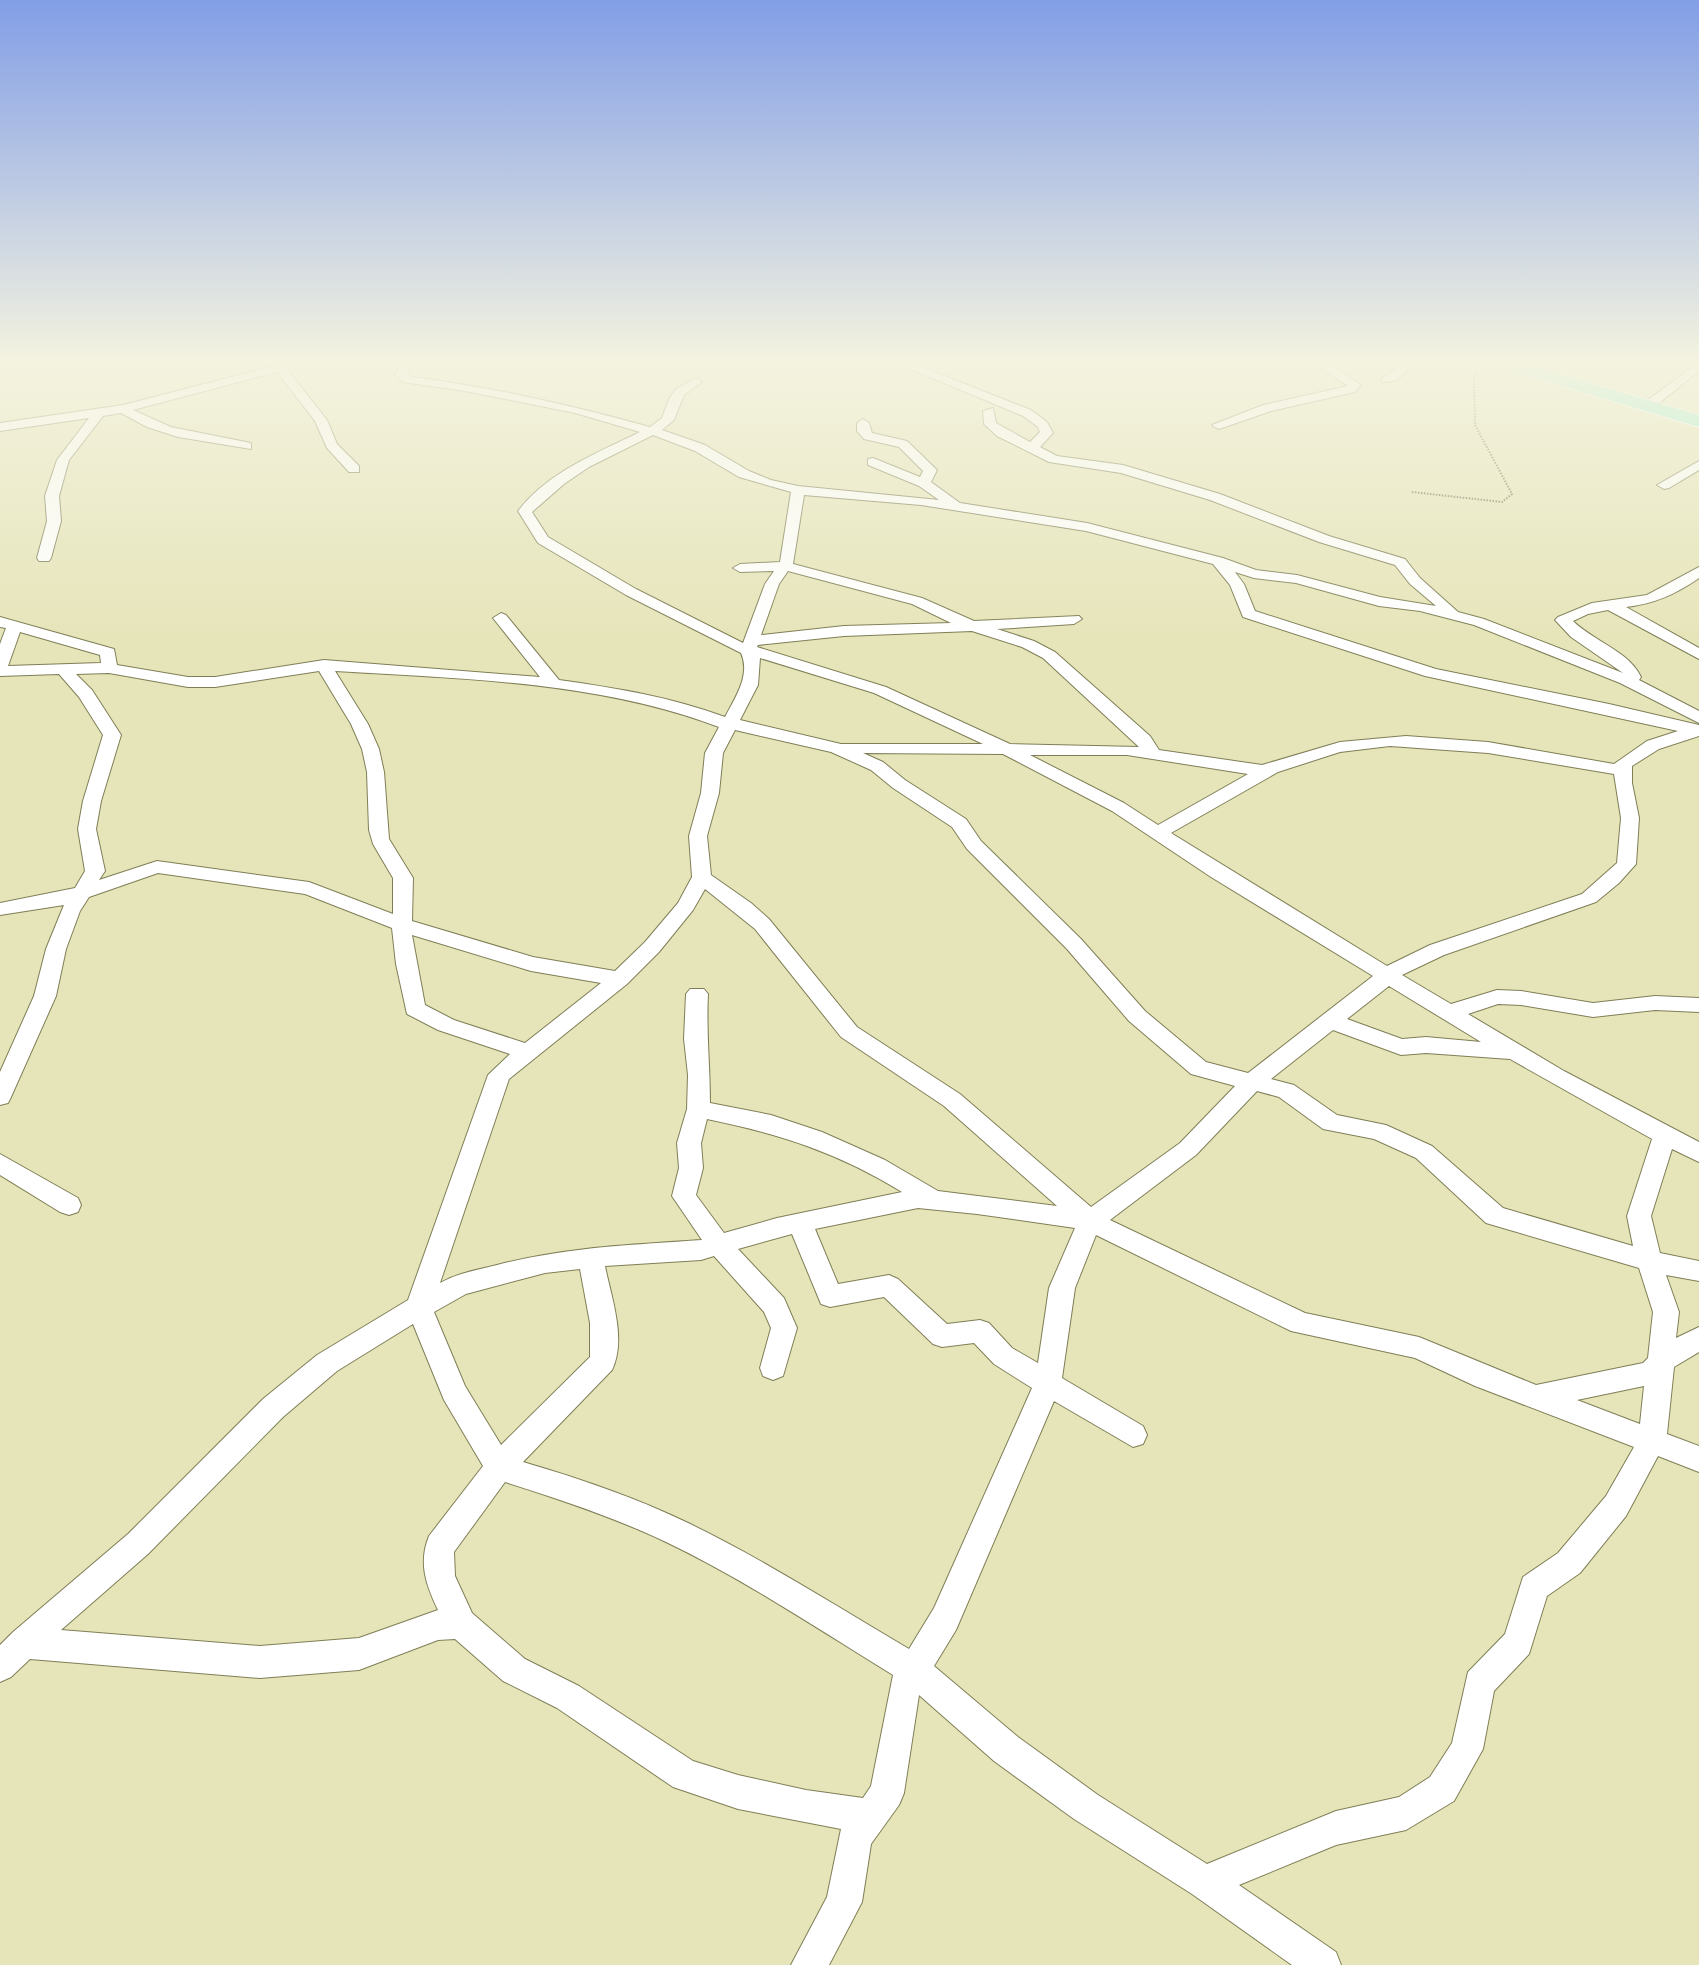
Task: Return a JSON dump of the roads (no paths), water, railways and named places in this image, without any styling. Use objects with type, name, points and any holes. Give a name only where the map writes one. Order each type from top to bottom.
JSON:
[{"type":"street","points":[[44,558],[54,521],[52,496],[63,460],[71,450]]},
{"type":"street","points":[[335,450],[354,469]]},
{"type":"street","points":[[613,450],[584,464],[559,480],[525,511],[543,540],[631,592],[750,645],[880,690],[1118,807],[1158,834],[1516,1052],[1699,1153]]},
{"type":"street","points":[[703,450],[744,474],[767,483],[798,490],[877,496],[1087,527],[1218,561],[1254,574],[1297,579],[1379,601],[1405,603],[1458,616],[1626,680],[1698,727]]},
{"type":"street","points":[[909,450],[930,470],[924,483]]},
{"type":"street","points":[[1038,450],[1054,459],[1123,470],[1215,497],[1324,539],[1400,562],[1415,581],[1458,616]]},
{"type":"street","points":[[873,462],[924,483],[961,507]]},
{"type":"street","points":[[1664,485],[1699,465]]},
{"type":"street","points":[[798,490],[787,562],[772,584],[750,645],[753,661],[750,685],[714,753],[710,793],[698,836],[702,877],[686,906],[652,947],[620,979],[499,1075],[419,1307],[454,1392],[499,1467],[573,1490],[674,1531],[743,1567],[914,1670],[1006,1749],[1086,1807],[1203,1882],[1323,1965]]},
{"type":"street","points":[[1218,561],[1237,584],[1248,614],[1416,669],[1566,702],[1631,712],[1698,727]]},
{"type":"street","points":[[740,568],[784,566],[917,602],[966,624],[1028,644],[1049,655],[1144,740],[1152,753]]},
{"type":"street","points":[[1626,680],[1633,676],[1629,668],[1577,634],[1563,620],[1573,613],[1609,604],[1648,599],[1676,588],[1699,572]]},
{"type":"street","points":[[1609,604],[1699,654]]},
{"type":"street","points":[[501,618],[553,683]]},
{"type":"street","points":[[750,645],[844,631],[918,630],[966,624],[1074,619]]},
{"type":"street","points":[[109,668],[108,652],[7,625],[0,668],[109,668],[188,682],[206,682],[324,665],[553,683],[626,694],[688,709],[728,724],[754,727],[837,748],[877,766],[899,784],[959,823],[974,845],[1074,945],[1137,1016],[1199,1068],[1286,1091],[1331,1123],[1378,1131],[1424,1152],[1495,1216],[1649,1261],[1699,1271]]},
{"type":"street","points":[[324,665],[344,703],[361,726],[374,762],[378,800],[376,823],[381,843],[402,875],[405,894],[402,936],[416,1009],[446,1025],[527,1052]]},
{"type":"street","points":[[0,1097],[45,996],[56,950],[70,911],[95,871],[87,829],[92,801],[112,735],[86,694],[63,669]]},
{"type":"street","points":[[809,1965],[844,1902],[855,1837],[887,1793],[905,1685],[945,1619],[1048,1383],[1062,1288],[1090,1221],[1188,1149],[1252,1082],[1389,975],[1437,950],[1589,898],[1626,864],[1630,818],[1623,764],[1634,754],[1698,727]]},
{"type":"street","points":[[1158,834],[1186,812],[1265,771],[1314,754],[1361,744],[1404,740],[1546,755],[1623,771]]},
{"type":"street","points":[[837,748],[1092,749],[1152,753],[1265,771]]},
{"type":"street","points":[[2,905],[62,899],[157,867],[309,888],[403,925],[531,964],[620,979]]},
{"type":"street","points":[[702,877],[744,907],[762,924],[849,1032],[952,1100],[1090,1221],[1300,1323],[1419,1348],[1485,1378],[1699,1459]]},
{"type":"street","points":[[697,994],[695,1039],[699,1075],[698,1109],[688,1143],[691,1168],[684,1196],[719,1245],[775,1306],[784,1328],[773,1368]]},
{"type":"street","points":[[1449,1012],[1497,997],[1521,998],[1593,1010],[1655,1002],[1699,1005]]},
{"type":"street","points":[[1330,1021],[1401,1047],[1426,1044],[1516,1052]]},
{"type":"street","points":[[698,1109],[772,1124],[824,1142],[905,1180],[934,1201]]},
{"type":"street","points":[[1203,1882],[1336,1828],[1406,1813],[1442,1789],[1467,1749],[1479,1683],[1518,1643],[1534,1587],[1569,1563],[1609,1514],[1652,1441],[1666,1312],[1649,1261],[1639,1216],[1665,1135]]},
{"type":"street","points":[[0,1163],[69,1205]]},
{"type":"street","points":[[0,1666],[138,1544],[273,1408],[327,1364],[459,1285],[545,1263],[590,1257],[701,1251],[800,1223],[907,1201],[934,1201],[1090,1221]]},
{"type":"street","points":[[800,1223],[830,1296],[889,1286],[942,1336],[980,1331],[1003,1356],[1132,1435]]},
{"type":"street","points":[[590,1257],[604,1326],[606,1347],[603,1362],[499,1467],[440,1546],[436,1558],[438,1574],[461,1624],[514,1670],[568,1697],[685,1775],[738,1792],[806,1807],[870,1816]]},
{"type":"street","points":[[1536,1397],[1651,1373],[1662,1360],[1699,1338]]},
{"type":"street","points":[[24,1643],[260,1662],[359,1654],[438,1625],[461,1624]]}]
